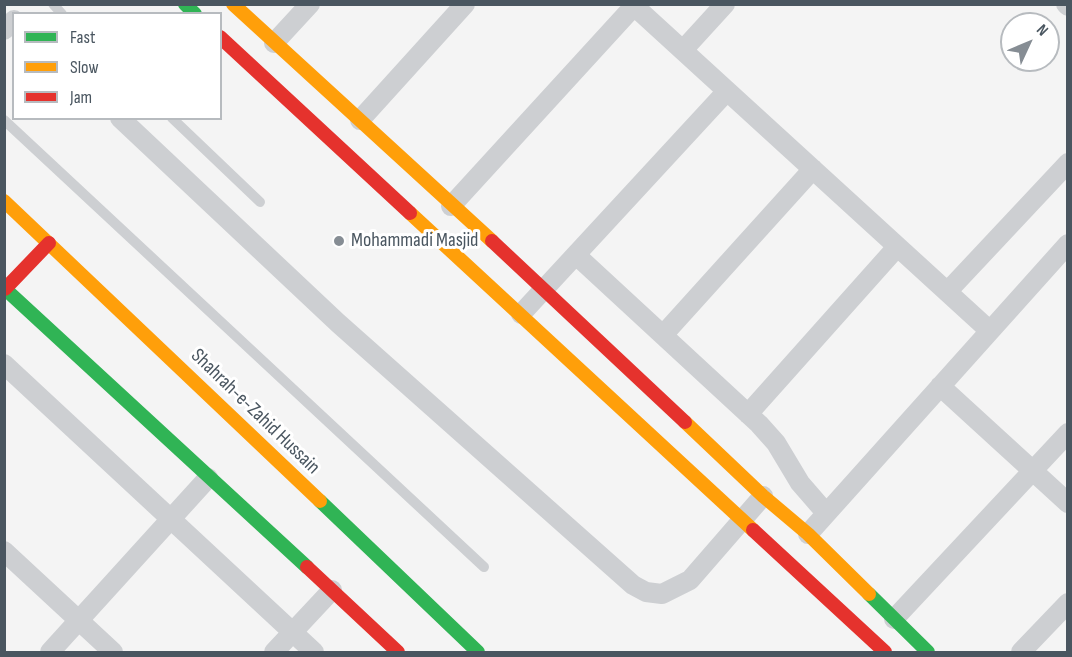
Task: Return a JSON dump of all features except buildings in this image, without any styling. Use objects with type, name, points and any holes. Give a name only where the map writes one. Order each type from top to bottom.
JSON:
[{"type":"street","points":[[233,4],[451,206],[544,288],[763,496],[808,534],[928,652]]},
{"type":"street","points":[[274,43],[310,4]]},
{"type":"street","points":[[360,120],[465,4]]},
{"type":"street","points":[[683,51],[725,4]]},
{"type":"street","points":[[451,206],[633,5],[990,331]]},
{"type":"street","points":[[222,39],[885,652]]},
{"type":"street","points":[[521,314],[727,91]]},
{"type":"street","points":[[122,120],[338,323],[633,585],[646,592],[662,594],[690,580],[763,496]]},
{"type":"street","points":[[947,292],[1068,163]]},
{"type":"street","points":[[663,335],[813,169]]},
{"type":"street","name":"Shahrah-e-Zahid Hussain","points":[[4,201],[478,652]]},
{"type":"street","points":[[49,243],[5,289],[398,652]]},
{"type":"street","points":[[808,534],[1068,244]]},
{"type":"street","points":[[748,414],[897,247]]},
{"type":"street","points":[[576,255],[776,442],[800,483],[826,513]]},
{"type":"street","points":[[5,366],[314,652]]},
{"type":"street","points":[[940,386],[1068,503]]},
{"type":"street","points":[[894,619],[1068,434]]},
{"type":"street","points":[[50,652],[208,478]]},
{"type":"street","points":[[4,551],[113,652]]},
{"type":"street","points":[[274,652],[332,590]]},
{"type":"street","points":[[1022,652],[1068,603]]},
{"type":"lane","points":[[4,120],[484,567]]},
{"type":"lane","points":[[174,120],[260,202]]},
{"type":"traffic: fast","points":[[185,4],[193,12]]},
{"type":"traffic: fast","points":[[4,288],[307,567]]},
{"type":"traffic: fast","points":[[320,501],[478,652]]},
{"type":"traffic: fast","points":[[869,594],[928,652]]},
{"type":"traffic: slow","points":[[233,4],[492,241]]},
{"type":"traffic: slow","points":[[4,201],[320,501]]},
{"type":"traffic: slow","points":[[410,213],[753,530]]},
{"type":"traffic: slow","points":[[685,422],[763,496],[808,534],[869,594]]},
{"type":"traffic: jam","points":[[222,39],[410,213]]},
{"type":"traffic: jam","points":[[492,241],[685,422]]},
{"type":"traffic: jam","points":[[5,289],[49,243]]},
{"type":"traffic: jam","points":[[753,530],[885,652]]},
{"type":"traffic: jam","points":[[307,567],[398,652]]},
{"type":"place","name":"Mohammadi Masjid","points":[[339,241]]}]
